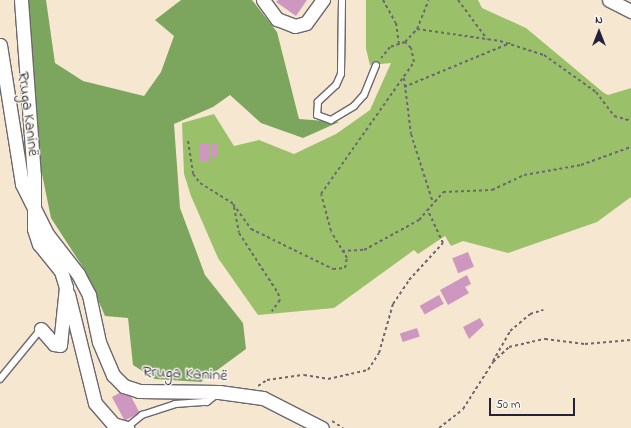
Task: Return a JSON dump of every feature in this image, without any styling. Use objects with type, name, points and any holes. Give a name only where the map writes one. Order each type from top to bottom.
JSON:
[{"type":"street","points":[[21,0],[34,175],[33,207],[39,244],[61,271],[95,403],[114,424],[126,428]]},
{"type":"street","points":[[263,0],[276,20],[295,26],[306,24],[323,0]]},
{"type":"street","points":[[609,0],[631,11]]},
{"type":"street","name":"Rruga Kaninë","points":[[0,44],[15,159],[33,207],[47,234],[78,274],[89,295],[105,360],[124,386],[139,391],[219,392],[263,398],[322,428]]},
{"type":"street","points":[[41,329],[54,344],[60,345],[66,287]]},
{"type":"lane","points":[[342,0],[341,74],[336,85],[318,102],[317,115],[331,120],[354,106],[364,95],[376,65]]},
{"type":"lane","points":[[0,379],[41,329]]},
{"type":"lane","points":[[126,428],[142,415],[175,404],[207,402],[219,392]]},
{"type":"path","points":[[383,0],[396,23],[399,44]]},
{"type":"path","points":[[376,65],[390,47],[405,42],[417,29],[429,0]]},
{"type":"path","points":[[458,0],[487,39]]},
{"type":"path","points":[[417,29],[510,43],[544,55],[596,92],[614,116],[631,121]]},
{"type":"path","points":[[188,141],[196,178],[233,204],[251,229],[333,269],[345,268],[347,264],[331,231],[321,194],[414,62],[411,48],[405,42]]},
{"type":"path","points":[[404,87],[510,43]]},
{"type":"path","points":[[404,77],[404,87],[411,134],[423,163],[433,204]]},
{"type":"path","points":[[342,251],[364,250],[419,220],[444,192],[492,190],[524,175],[581,165],[631,147]]},
{"type":"path","points":[[233,204],[239,233],[278,293],[280,300],[272,311]]},
{"type":"path","points":[[267,380],[304,375],[334,378],[368,370],[379,353],[393,304],[409,280],[443,243],[428,211]]},
{"type":"path","points":[[493,362],[497,349],[510,331],[530,314],[543,310]]},
{"type":"path","points":[[439,428],[463,409],[493,362],[509,347],[529,341],[545,339],[585,344],[631,340]]},
{"type":"green space","points":[[28,0],[46,0],[55,63],[83,81],[144,96],[161,72],[174,36],[155,20],[181,0],[252,0],[277,32],[299,119],[339,122],[303,138],[261,123],[230,95],[213,107],[174,124],[180,208],[205,275],[243,323],[246,349],[201,382],[155,379],[133,365],[128,318],[105,316],[86,272],[51,218],[40,164]]},
{"type":"green space","points":[[366,0],[478,0],[482,8],[526,28],[604,93],[608,95],[631,88],[631,197],[597,222],[508,253],[463,241],[451,246],[445,236],[418,254],[414,250],[334,308],[258,315],[218,258],[191,196],[184,174],[182,123],[214,114],[234,146],[259,140],[294,154],[336,134],[370,110],[391,63],[370,65],[366,49]]},
{"type":"building","points":[[278,0],[307,0],[296,16],[276,2]]},
{"type":"building","points":[[200,144],[210,144],[210,162],[200,162]]},
{"type":"building","points":[[211,144],[218,144],[218,158],[211,158]]},
{"type":"building","points":[[468,252],[474,267],[458,273],[452,258]]},
{"type":"building","points":[[467,275],[471,284],[465,287],[469,293],[448,305],[440,290]]},
{"type":"building","points":[[439,295],[444,304],[425,314],[420,306]]},
{"type":"building","points":[[480,318],[484,325],[469,339],[463,327]]},
{"type":"building","points":[[417,328],[420,337],[403,342],[400,334]]},
{"type":"building","points":[[127,389],[140,413],[125,421],[112,397]]}]
